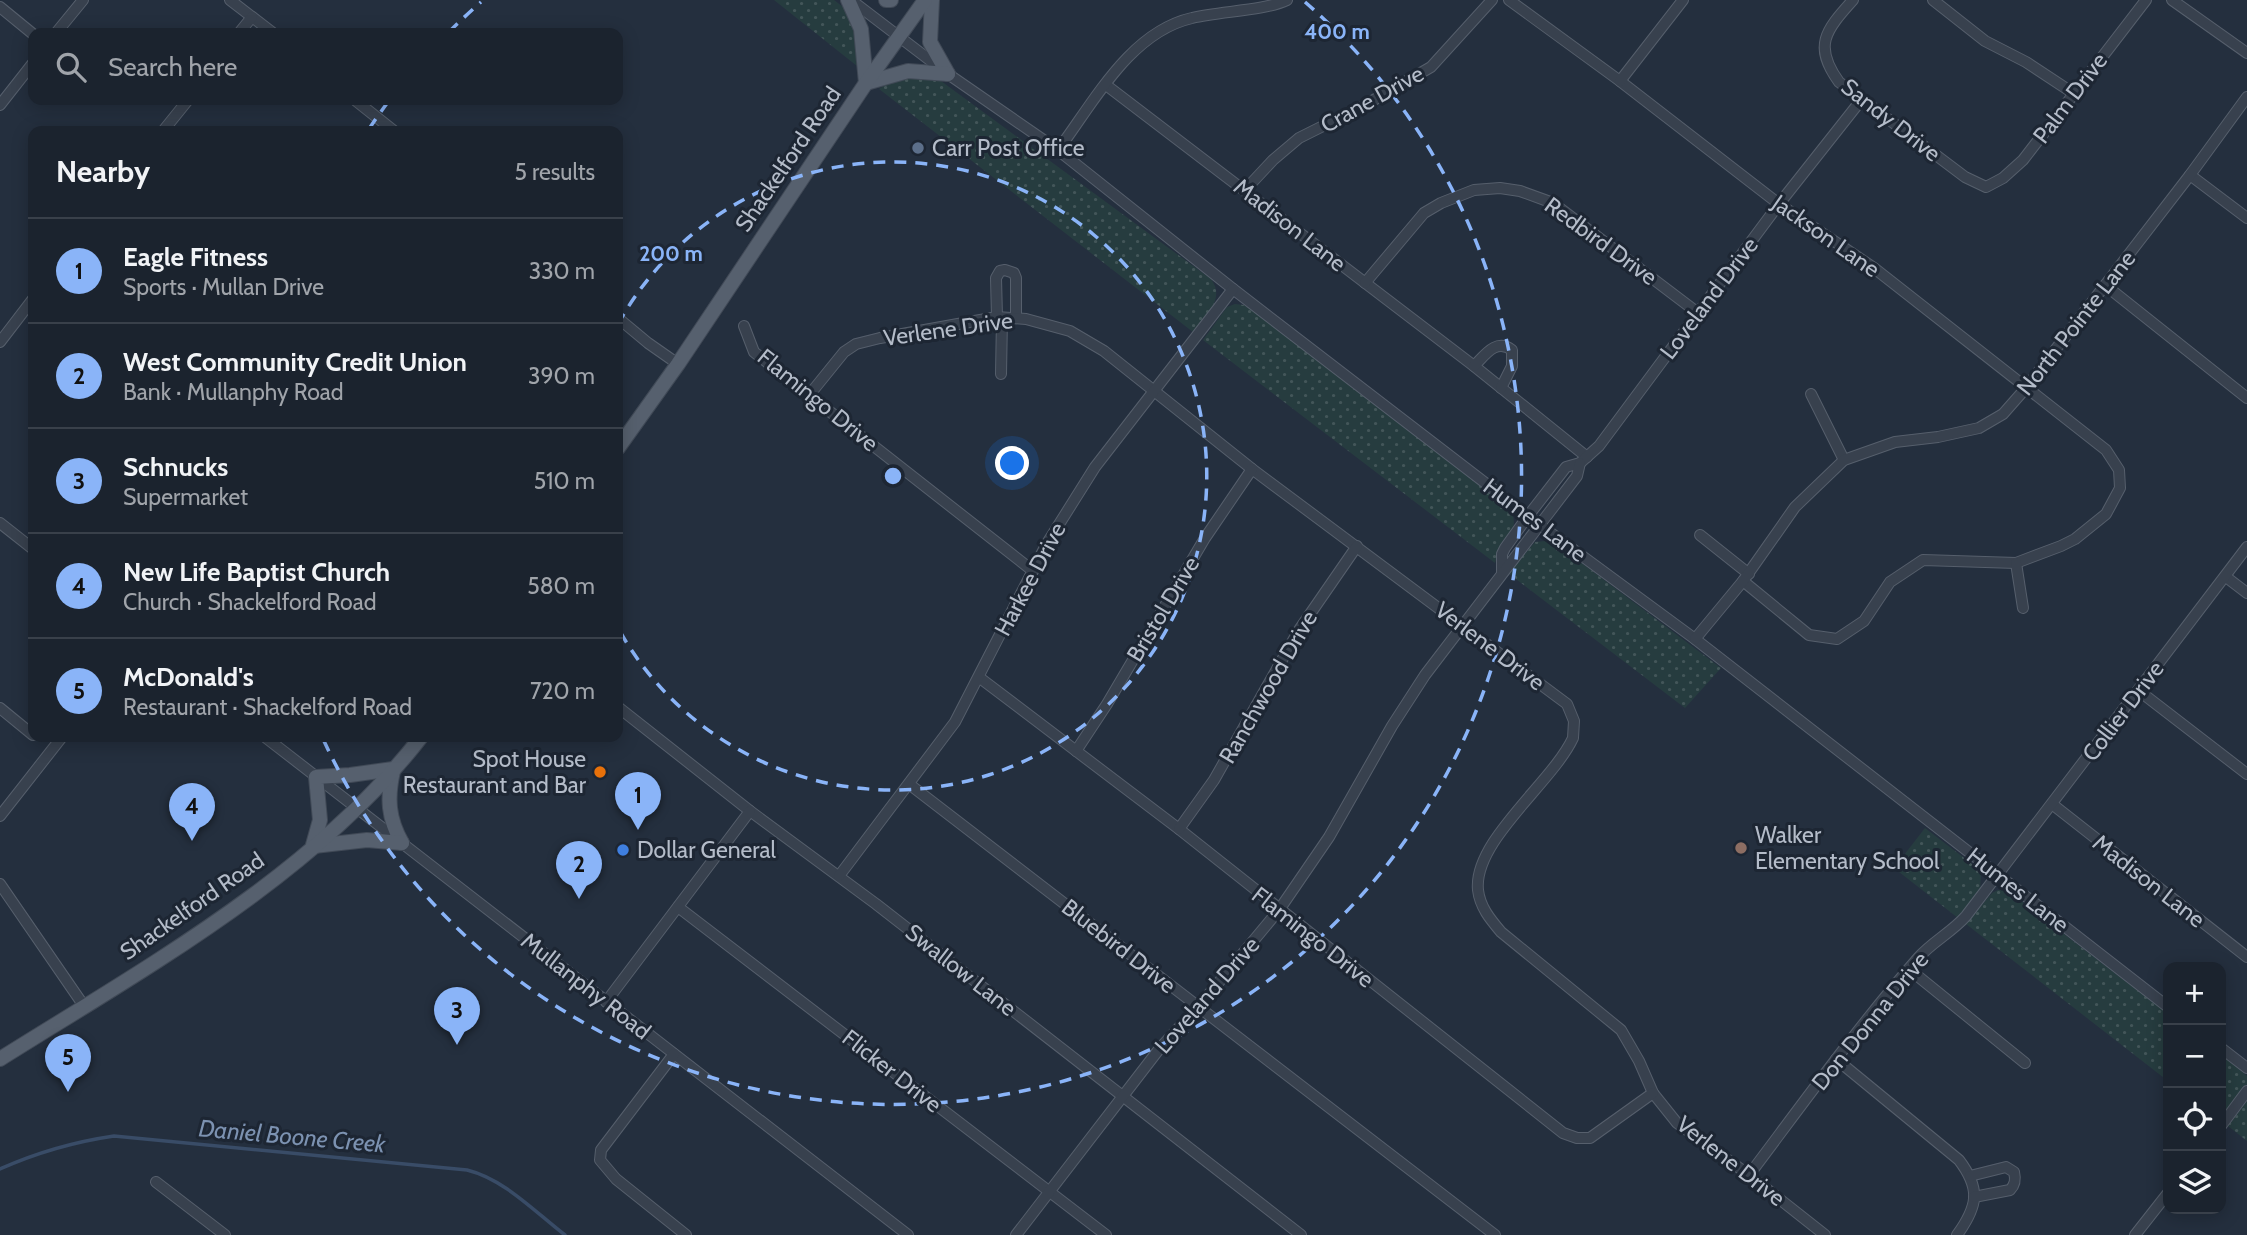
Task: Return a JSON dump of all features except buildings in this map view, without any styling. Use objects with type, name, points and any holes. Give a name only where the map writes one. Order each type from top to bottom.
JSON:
[{"type":"main road","points":[[849,0],[863,38],[866,83],[908,71],[947,74]]},
{"type":"main road","name":"Shackelford Road","points":[[623,441],[925,0]]},
{"type":"main road","points":[[932,0],[930,42],[947,74]]},
{"type":"main road","name":"Shackelford Road","points":[[0,1059],[251,898],[356,808],[417,742]]},
{"type":"main road","points":[[393,769],[388,809],[392,826],[402,843],[367,840],[313,846],[320,820],[316,777],[393,769]]},
{"type":"street","points":[[60,28],[83,0]]},
{"type":"street","points":[[230,0],[266,28]]},
{"type":"street","name":"Humes Lane","points":[[849,0],[947,74],[1058,150],[1233,289],[1528,516],[1695,639],[2163,1003]]},
{"type":"street","points":[[1058,150],[1136,47],[1177,21],[1229,10],[1279,4],[1287,0]]},
{"type":"street","name":"Crane Drive","points":[[1245,190],[1273,160],[1299,138],[1365,105],[1431,67],[1492,0]]},
{"type":"street","name":"Jackson Lane","points":[[1510,0],[1779,204],[1874,268],[2106,450],[2119,470],[2120,488],[2106,514],[2061,547],[2017,562]]},
{"type":"street","points":[[1620,81],[1683,0]]},
{"type":"street","name":"Sandy Drive","points":[[1853,0],[1832,27],[1823,48],[1828,67],[1839,82],[1965,177],[1986,187]]},
{"type":"street","points":[[1933,0],[1985,41],[2026,62],[2073,93]]},
{"type":"street","name":"Palm Drive","points":[[1986,187],[2003,178],[2023,160],[2146,0]]},
{"type":"street","points":[[2172,0],[2247,53]]},
{"type":"street","points":[[0,8],[28,30]]},
{"type":"street","points":[[243,28],[252,17]]},
{"type":"street","points":[[0,106],[28,70]]},
{"type":"street","name":"Madison Lane","points":[[1106,85],[1501,387],[1584,460]]},
{"type":"street","name":"North Pointe Lane","points":[[1695,639],[1746,578],[1795,507],[1844,460],[1895,442],[1938,437],[1979,428],[2003,414],[2190,175],[2247,97]]},
{"type":"street","name":"Loveland Drive","points":[[1502,573],[1502,554],[1528,516],[1566,467],[1584,460],[1599,446],[1779,204],[1862,99]]},
{"type":"street","points":[[167,126],[184,105]]},
{"type":"street","points":[[361,105],[388,126]]},
{"type":"street","points":[[2190,175],[2247,218]]},
{"type":"street","name":"Redbird Drive","points":[[1365,283],[1424,213],[1474,190],[1500,188],[1520,191],[1553,203],[1698,313]]},
{"type":"street","points":[[1001,374],[996,278],[1000,271],[1014,273],[1016,278],[1016,318]]},
{"type":"street","points":[[2105,285],[2247,398]]},
{"type":"street","name":"Harkee Drive","points":[[839,876],[955,722],[980,678],[1033,570],[1073,500],[1101,458],[1233,289]]},
{"type":"street","points":[[0,342],[28,306]]},
{"type":"street","name":"Verlene Drive","points":[[810,394],[844,352],[856,344],[999,318],[1051,324],[1084,338],[1154,389],[1252,469],[1567,704],[1574,721],[1570,745],[1484,855],[1478,889],[1481,903],[1501,932],[1621,1030],[1653,1093],[1677,1123],[1825,1235]]},
{"type":"street","points":[[623,322],[678,364]]},
{"type":"street","name":"Flamingo Drive","points":[[744,326],[754,352],[1033,570]]},
{"type":"street","points":[[1474,366],[1490,349],[1500,345],[1513,350],[1512,366],[1501,387]]},
{"type":"street","points":[[1811,394],[1844,460]]},
{"type":"street","name":"Loveland Drive","points":[[1016,1235],[1160,1048],[1199,1006],[1279,910],[1329,837],[1399,715],[1463,625],[1577,476],[1584,460]]},
{"type":"street","name":"Bristol Drive","points":[[1076,751],[1199,549],[1252,469]]},
{"type":"street","points":[[0,523],[28,545]]},
{"type":"street","points":[[1700,536],[1810,635],[1837,639],[1864,621],[1890,582],[1923,560],[2017,562],[2023,608]]},
{"type":"street","name":"Ranchwood Drive","points":[[1179,829],[1214,780],[1298,631],[1357,546]]},
{"type":"street","name":"Collier Drive","points":[[1998,874],[2247,547]]},
{"type":"street","points":[[2226,577],[2247,593]]},
{"type":"street","name":"Flamingo Drive","points":[[980,678],[1179,829],[1563,1133],[1577,1138],[1590,1138],[1653,1093]]},
{"type":"street","points":[[2138,690],[2247,774]]},
{"type":"street","points":[[0,708],[28,730]]},
{"type":"street","name":"Swallow Lane","points":[[623,711],[1301,1235]]},
{"type":"street","points":[[43,742],[52,749]]},
{"type":"street","points":[[0,816],[57,742]]},
{"type":"street","name":"Mullanphy Road","points":[[271,742],[908,1235]]},
{"type":"street","name":"Bluebird Drive","points":[[909,783],[1495,1235]]},
{"type":"street","name":"Madison Lane","points":[[2052,804],[2247,957]]},
{"type":"street","points":[[606,1002],[750,811]]},
{"type":"street","name":"Don Donna Drive","points":[[1749,1175],[1836,1059],[1909,969],[1920,956],[1954,929],[1998,874]]},
{"type":"street","points":[[0,884],[84,1006]]},
{"type":"street","name":"Flicker Drive","points":[[678,907],[1106,1235]]},
{"type":"street","points":[[1909,969],[2025,1063]]},
{"type":"street","points":[[2226,1052],[2247,1068]]},
{"type":"street","points":[[674,1054],[601,1150],[600,1160],[616,1179],[686,1235]]},
{"type":"street","points":[[1836,1059],[1959,1160],[1975,1188],[1970,1216],[1958,1235]]},
{"type":"street","points":[[2226,1119],[2247,1091]]},
{"type":"street","points":[[1970,1176],[2006,1167],[2014,1172],[2015,1177],[2010,1190],[1974,1197]]},
{"type":"street","points":[[156,1182],[225,1235]]},
{"type":"street","points":[[2135,1235],[2163,1199]]},
{"type":"green space","points":[[774,0],[834,0],[851,13],[862,58],[857,66]]},
{"type":"green space","points":[[931,76],[1211,279],[1215,286],[1215,300],[1193,332],[879,89],[895,78]]},
{"type":"green space","points":[[1235,304],[1252,310],[1511,510],[1514,525],[1495,563],[1203,340],[1227,307]]},
{"type":"green space","points":[[1535,542],[1555,543],[1721,668],[1685,708],[1508,573]]},
{"type":"green space","points":[[1925,828],[1976,867],[1981,874],[1980,890],[1958,918],[1894,868]]},
{"type":"green space","points":[[2005,890],[2012,894],[2163,1010],[2163,1077],[1966,924],[1992,893]]},
{"type":"green space","points":[[2226,1058],[2247,1076],[2247,1084],[2226,1113]]},
{"type":"green space","points":[[2247,1101],[2247,1141],[2228,1126]]},
{"type":"waterway","name":"Daniel Boone Creek","points":[[0,1169],[56,1148],[114,1136],[467,1170],[481,1174],[506,1188],[565,1235]]},
{"type":"place","name":"Carr Post Office","points":[[918,148]]},
{"type":"place","name":"Spot House Restaurant and Bar","points":[[600,772]]},
{"type":"place","name":"Eagle Fitness","points":[[638,830]]},
{"type":"place","name":"New Life Baptist Church","points":[[192,841]]},
{"type":"place","name":"Walker Elementary School","points":[[1741,848]]},
{"type":"place","name":"Dollar General","points":[[623,850]]},
{"type":"place","name":"West Community Credit Union","points":[[579,899]]},
{"type":"place","name":"Schnucks","points":[[457,1045]]},
{"type":"place","name":"McDonald's","points":[[68,1092]]}]
